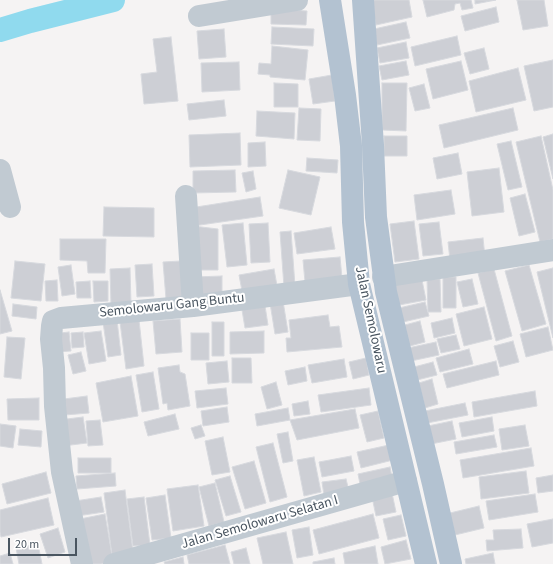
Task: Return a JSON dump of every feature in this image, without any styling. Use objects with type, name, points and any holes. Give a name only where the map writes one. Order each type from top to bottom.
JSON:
[{"type":"main road","name":"Jalan Semolowaru","points":[[330,0],[345,95],[351,146],[353,222],[359,284],[426,564]]},
{"type":"main road","name":"Jalan Semolowaru","points":[[363,0],[373,145],[376,217],[383,277],[451,564]]},
{"type":"street","points":[[199,16],[297,0]]},
{"type":"street","points":[[0,170],[10,207]]},
{"type":"street","points":[[186,196],[193,306]]},
{"type":"street","points":[[383,277],[553,250]]},
{"type":"street","name":"Semolowaru Gang Buntu","points":[[82,564],[62,472],[55,406],[62,375],[51,339],[53,321],[61,318],[193,306],[359,284]]},
{"type":"street","name":"Jalan Semolowaru Selatan I","points":[[114,564],[161,558],[406,481]]},
{"type":"building","points":[[371,0],[409,0],[412,17],[376,25]]},
{"type":"building","points":[[423,0],[471,0],[473,8],[462,10],[460,3],[455,4],[454,10],[427,17]]},
{"type":"building","points":[[475,0],[496,0],[475,4]]},
{"type":"building","points":[[517,0],[544,0],[548,26],[523,30]]},
{"type":"building","points":[[496,7],[499,22],[465,31],[461,16]]},
{"type":"building","points":[[271,9],[307,11],[306,25],[271,24]]},
{"type":"building","points":[[406,22],[410,38],[377,45],[374,29]]},
{"type":"building","points":[[272,27],[314,29],[313,46],[271,44]]},
{"type":"building","points":[[224,29],[226,57],[199,59],[197,31]]},
{"type":"building","points":[[457,36],[461,55],[415,66],[411,47]]},
{"type":"building","points":[[171,37],[178,101],[144,104],[141,74],[157,72],[153,39]]},
{"type":"building","points":[[406,42],[409,58],[380,63],[377,48]]},
{"type":"building","points":[[272,46],[308,50],[305,80],[270,77],[270,75],[258,74],[259,63],[271,64]]},
{"type":"building","points":[[484,48],[489,69],[470,74],[464,53]]},
{"type":"building","points":[[553,60],[553,107],[534,111],[524,66]]},
{"type":"building","points":[[406,61],[409,75],[382,80],[379,66]]},
{"type":"building","points":[[461,61],[468,90],[433,99],[426,69]]},
{"type":"building","points":[[239,62],[240,90],[202,92],[201,63]]},
{"type":"building","points":[[518,68],[526,100],[476,112],[469,81]]},
{"type":"building","points":[[332,75],[335,101],[313,104],[309,79]]},
{"type":"building","points":[[274,83],[298,84],[298,107],[274,107]]},
{"type":"building","points":[[382,83],[407,83],[406,131],[382,130]]},
{"type":"building","points":[[424,84],[430,108],[415,111],[409,88]]},
{"type":"building","points":[[224,100],[226,116],[189,120],[187,104]]},
{"type":"building","points":[[299,108],[321,109],[320,141],[297,140]]},
{"type":"building","points":[[513,108],[518,130],[444,148],[439,125]]},
{"type":"building","points":[[257,111],[295,113],[294,139],[256,136]]},
{"type":"building","points":[[240,133],[241,165],[190,167],[189,135]]},
{"type":"building","points":[[553,134],[553,179],[543,137]]},
{"type":"building","points":[[384,136],[407,136],[407,156],[384,156]]},
{"type":"building","points":[[541,136],[553,190],[553,239],[540,242],[516,142]]},
{"type":"building","points":[[511,141],[522,187],[508,190],[497,144]]},
{"type":"building","points":[[265,142],[266,166],[248,167],[248,143]]},
{"type":"building","points":[[458,153],[462,174],[437,179],[433,158]]},
{"type":"building","points":[[307,158],[338,160],[337,173],[306,171]]},
{"type":"building","points":[[499,168],[504,212],[472,216],[467,172]]},
{"type":"building","points":[[235,170],[236,192],[193,193],[193,171]]},
{"type":"building","points":[[288,170],[320,177],[311,215],[279,208]]},
{"type":"building","points":[[253,171],[256,189],[246,192],[242,173]]},
{"type":"building","points":[[451,190],[455,214],[417,220],[414,195]]},
{"type":"building","points":[[525,194],[535,232],[519,236],[510,198]]},
{"type":"building","points":[[260,197],[263,216],[193,226],[190,208]]},
{"type":"building","points":[[104,207],[154,208],[154,237],[103,236]]},
{"type":"building","points":[[414,221],[419,259],[395,262],[390,224]]},
{"type":"building","points":[[439,222],[443,254],[423,256],[419,224]]},
{"type":"building","points":[[243,223],[247,265],[227,267],[222,225]]},
{"type":"building","points":[[268,223],[270,262],[251,263],[249,224]]},
{"type":"building","points":[[193,226],[218,229],[218,270],[192,270]]},
{"type":"building","points":[[331,227],[335,249],[297,254],[294,233]]},
{"type":"building","points":[[291,231],[295,286],[284,287],[280,232]]},
{"type":"building","points":[[483,238],[485,257],[450,260],[448,242]]},
{"type":"building","points":[[60,239],[106,239],[105,273],[88,273],[87,261],[60,260]]},
{"type":"building","points":[[340,257],[342,278],[305,282],[303,260]]},
{"type":"building","points":[[15,261],[45,264],[41,301],[11,298]]},
{"type":"building","points":[[181,261],[184,297],[166,299],[163,262]]},
{"type":"building","points":[[152,264],[154,296],[137,297],[135,265]]},
{"type":"building","points":[[71,265],[75,294],[62,296],[58,267]]},
{"type":"building","points":[[529,265],[546,324],[522,331],[505,271]]},
{"type":"building","points":[[130,268],[131,304],[111,305],[110,269]]},
{"type":"building","points":[[553,268],[553,338],[537,272]]},
{"type":"building","points":[[274,269],[278,291],[243,296],[239,275]]},
{"type":"building","points":[[494,269],[512,336],[496,341],[478,273]]},
{"type":"building","points":[[222,276],[222,296],[194,296],[194,277]]},
{"type":"building","points":[[443,277],[456,277],[456,308],[443,308]]},
{"type":"building","points":[[427,279],[440,279],[441,312],[428,312]]},
{"type":"building","points":[[472,279],[478,304],[463,307],[457,282]]},
{"type":"building","points":[[57,280],[58,301],[46,301],[45,281]]},
{"type":"building","points":[[422,280],[426,300],[399,305],[395,285]]},
{"type":"building","points":[[90,281],[91,298],[77,298],[76,282]]},
{"type":"building","points":[[93,281],[108,281],[108,301],[94,302]]},
{"type":"building","points":[[0,290],[12,331],[0,334]]},
{"type":"building","points":[[283,301],[288,332],[275,334],[270,303]]},
{"type":"building","points":[[425,302],[429,316],[403,322],[399,308]]},
{"type":"building","points":[[13,304],[37,307],[36,319],[12,316]]},
{"type":"building","points":[[265,306],[268,325],[245,328],[242,310]]},
{"type":"building","points":[[484,307],[492,339],[464,346],[456,314]]},
{"type":"building","points":[[328,315],[330,327],[339,326],[342,347],[287,352],[286,338],[291,338],[289,320]]},
{"type":"building","points":[[452,318],[455,333],[434,338],[431,323]]},
{"type":"building","points":[[180,319],[182,352],[156,354],[153,321]]},
{"type":"building","points":[[117,320],[121,355],[108,357],[103,322]]},
{"type":"building","points":[[139,320],[144,366],[126,369],[120,322]]},
{"type":"building","points":[[420,321],[425,342],[406,347],[401,326]]},
{"type":"building","points":[[212,322],[224,322],[224,356],[212,356]]},
{"type":"building","points":[[548,327],[553,350],[526,357],[520,334]]},
{"type":"building","points":[[101,331],[106,361],[89,364],[84,333]]},
{"type":"building","points":[[264,331],[264,353],[230,354],[230,332]]},
{"type":"building","points":[[69,332],[71,351],[55,352],[52,334]]},
{"type":"building","points":[[83,332],[84,347],[72,348],[71,333]]},
{"type":"building","points":[[191,333],[209,333],[209,360],[191,360]]},
{"type":"building","points":[[456,335],[460,349],[441,353],[437,339]]},
{"type":"building","points":[[7,337],[25,338],[21,379],[4,377]]},
{"type":"building","points":[[513,341],[519,362],[500,367],[494,346]]},
{"type":"building","points":[[436,342],[439,355],[411,361],[408,348]]},
{"type":"building","points":[[469,349],[473,364],[440,372],[436,358]]},
{"type":"building","points":[[81,352],[86,371],[73,374],[68,355]]},
{"type":"building","points":[[232,358],[251,358],[252,383],[232,383]]},
{"type":"building","points":[[366,358],[369,375],[353,379],[349,362]]},
{"type":"building","points":[[344,359],[347,377],[312,383],[308,365]]},
{"type":"building","points":[[227,361],[229,382],[208,384],[206,363]]},
{"type":"building","points":[[496,361],[499,375],[447,388],[443,374]]},
{"type":"building","points":[[433,362],[437,375],[417,380],[414,367]]},
{"type":"building","points":[[179,365],[180,372],[185,374],[190,406],[168,410],[167,403],[163,404],[158,368]]},
{"type":"building","points":[[305,367],[307,381],[288,385],[285,371]]},
{"type":"building","points":[[153,372],[159,409],[142,412],[136,375]]},
{"type":"building","points":[[131,376],[138,416],[103,422],[96,383]]},
{"type":"building","points":[[432,379],[438,404],[425,408],[419,383]]},
{"type":"building","points":[[276,382],[282,405],[267,409],[261,387]]},
{"type":"building","points":[[226,388],[228,404],[197,408],[195,391]]},
{"type":"building","points":[[369,388],[371,405],[321,412],[318,395]]},
{"type":"building","points":[[535,391],[537,406],[474,417],[472,402]]},
{"type":"building","points":[[87,396],[89,413],[65,415],[64,399]]},
{"type":"building","points":[[39,398],[39,420],[8,420],[7,399]]},
{"type":"building","points":[[308,401],[310,414],[294,416],[292,404]]},
{"type":"building","points":[[465,403],[468,415],[427,423],[425,411]]},
{"type":"building","points":[[227,407],[229,422],[203,426],[201,411]]},
{"type":"building","points":[[288,408],[290,420],[257,426],[255,414]]},
{"type":"building","points":[[355,409],[359,428],[297,440],[290,420]]},
{"type":"building","points":[[378,411],[384,438],[367,442],[360,415]]},
{"type":"building","points":[[175,414],[179,429],[148,436],[144,422]]},
{"type":"building","points":[[83,417],[87,443],[63,446],[59,420]]},
{"type":"building","points":[[492,417],[494,431],[462,437],[459,423]]},
{"type":"building","points":[[100,420],[103,445],[88,446],[86,421]]},
{"type":"building","points":[[452,421],[456,439],[431,444],[428,426]]},
{"type":"building","points":[[0,424],[16,426],[13,448],[0,446]]},
{"type":"building","points":[[201,425],[205,436],[195,439],[191,428]]},
{"type":"building","points":[[525,425],[529,446],[502,450],[499,429]]},
{"type":"building","points":[[20,429],[42,431],[41,447],[18,445]]},
{"type":"building","points":[[288,432],[293,461],[283,463],[277,434]]},
{"type":"building","points":[[494,435],[497,447],[456,454],[454,442]]},
{"type":"building","points":[[223,437],[230,472],[212,475],[205,441]]},
{"type":"building","points":[[273,443],[287,497],[270,502],[256,447]]},
{"type":"building","points":[[389,445],[393,460],[361,468],[357,452]]},
{"type":"building","points":[[531,448],[534,466],[463,478],[460,460]]},
{"type":"building","points":[[351,456],[354,471],[322,477],[319,462]]},
{"type":"building","points":[[314,457],[321,492],[304,496],[297,460]]},
{"type":"building","points":[[78,458],[111,458],[111,473],[78,473]]},
{"type":"building","points":[[254,461],[266,503],[245,509],[232,467]]},
{"type":"building","points":[[390,467],[393,483],[361,489],[358,474]]},
{"type":"building","points":[[526,471],[529,493],[481,499],[479,477]]},
{"type":"building","points":[[46,472],[51,493],[7,504],[2,484]]},
{"type":"building","points":[[115,473],[116,486],[77,489],[76,476]]},
{"type":"building","points":[[553,475],[553,491],[538,493],[536,478]]},
{"type":"building","points":[[230,476],[241,512],[226,516],[215,480]]},
{"type":"building","points":[[346,479],[349,491],[324,495],[322,482]]},
{"type":"building","points":[[215,483],[224,522],[209,526],[199,487]]},
{"type":"building","points":[[198,485],[204,526],[173,531],[167,489]]},
{"type":"building","points":[[125,490],[133,552],[112,555],[104,493]]},
{"type":"building","points":[[392,493],[396,512],[376,516],[372,497]]},
{"type":"building","points":[[535,494],[538,512],[489,520],[486,501]]},
{"type":"building","points":[[165,495],[171,538],[152,540],[146,498]]},
{"type":"building","points":[[101,497],[104,512],[77,516],[75,501]]},
{"type":"building","points":[[144,497],[150,545],[133,546],[127,499]]},
{"type":"building","points":[[48,498],[54,525],[1,537],[0,510]]},
{"type":"building","points":[[479,506],[484,528],[455,535],[450,513]]},
{"type":"building","points":[[105,514],[113,562],[88,564],[80,519]]},
{"type":"building","points":[[373,514],[379,538],[319,554],[313,530]]},
{"type":"building","points":[[401,515],[406,536],[388,540],[383,519]]},
{"type":"building","points":[[553,519],[553,543],[532,547],[527,524]]},
{"type":"building","points":[[309,527],[313,555],[297,558],[292,530]]},
{"type":"building","points":[[58,528],[65,552],[48,558],[40,534]]},
{"type":"building","points":[[521,529],[523,548],[487,551],[486,540],[494,540],[493,530]]},
{"type":"building","points":[[286,532],[293,564],[263,564],[257,538]]},
{"type":"building","points":[[406,540],[411,559],[385,564],[381,547]]},
{"type":"building","points":[[38,544],[42,564],[19,564],[16,548]]},
{"type":"building","points":[[225,545],[230,564],[189,564],[187,555]]},
{"type":"building","points":[[375,546],[378,564],[345,564],[343,553]]},
{"type":"building","points":[[246,548],[250,564],[234,564],[231,552]]},
{"type":"building","points":[[10,553],[13,564],[0,564],[0,556]]},
{"type":"building","points":[[493,553],[495,564],[466,564],[465,559]]},
{"type":"building","points":[[183,557],[184,564],[165,564],[164,562]]},
{"type":"building","points":[[334,558],[335,564],[313,564],[313,562]]},
{"type":"waterway","points":[[0,30],[113,0]]}]
